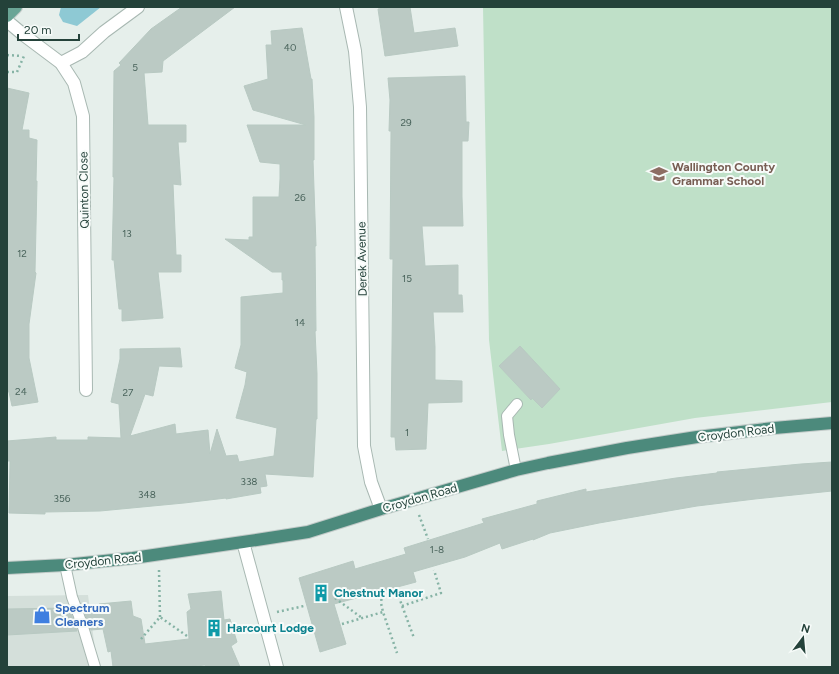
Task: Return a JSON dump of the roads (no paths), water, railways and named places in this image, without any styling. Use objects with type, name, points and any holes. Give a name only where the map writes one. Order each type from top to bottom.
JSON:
[{"type":"highway","name":"Croydon Road","points":[[7,568],[65,565],[159,554],[308,532],[516,470],[591,454],[697,437],[832,423]]},
{"type":"main road","points":[[7,16],[16,7]]},
{"type":"street","points":[[62,63],[82,52],[104,32],[138,7]]},
{"type":"street","name":"Derek Avenue","points":[[346,7],[355,51],[360,107],[364,446],[371,482],[381,509]]},
{"type":"street","name":"Quinton Close","points":[[7,21],[62,63],[74,83],[83,116],[86,390]]},
{"type":"street","points":[[243,542],[277,667]]},
{"type":"lane","points":[[516,470],[507,416],[517,404]]},
{"type":"lane","points":[[65,565],[72,597],[96,667]]},
{"type":"water","points":[[61,7],[101,7],[77,26],[63,22],[59,15]]},
{"type":"place","name":"Wallington County Grammar School","points":[[659,174]]},
{"type":"place","name":"Chestnut Manor","points":[[321,593]]},
{"type":"place","name":"Spectrum Cleaners","points":[[42,615]]},
{"type":"place","name":"Harcourt Lodge","points":[[214,628]]}]
